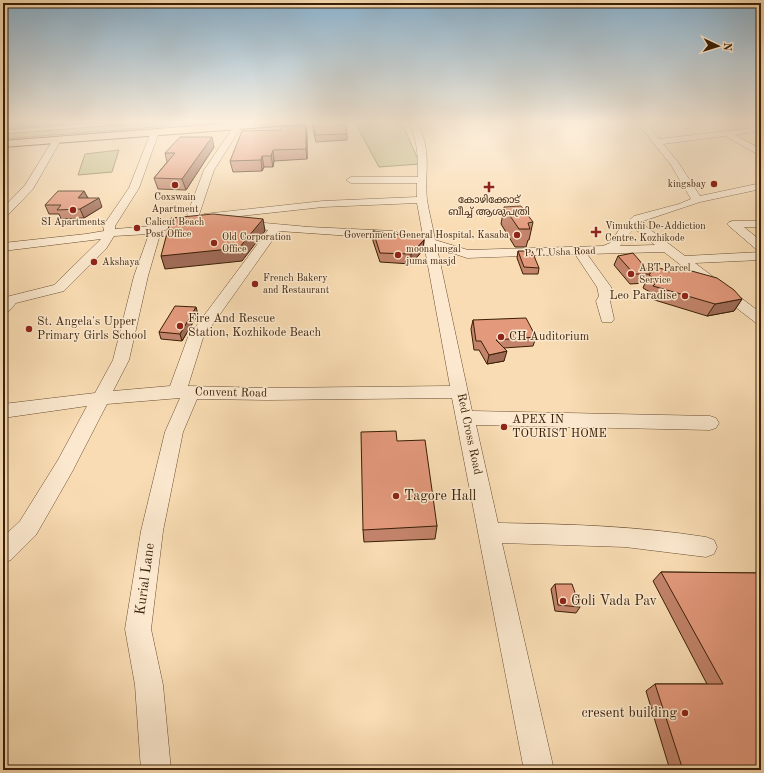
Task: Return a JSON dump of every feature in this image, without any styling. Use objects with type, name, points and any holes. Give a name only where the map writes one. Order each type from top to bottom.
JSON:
[{"type":"street","points":[[3,214],[29,187],[47,157]]},
{"type":"street","points":[[3,309],[11,300],[59,288],[102,246],[110,233],[109,226],[134,188],[146,157]]},
{"type":"street","points":[[196,219],[209,170],[217,157]]},
{"type":"street","name":"Red Cross Road","points":[[423,157],[422,200],[435,263],[442,309],[539,770]]},
{"type":"street","points":[[669,157],[697,200]]},
{"type":"street","points":[[352,180],[423,180]]},
{"type":"street","points":[[604,250],[614,246],[623,232],[638,218],[683,206],[697,200],[761,186]]},
{"type":"street","points":[[3,247],[86,238],[110,233],[156,229],[196,219],[323,204],[422,200]]},
{"type":"street","name":"Kurial Lane","points":[[156,770],[149,685],[138,629],[152,531],[196,337],[271,227],[273,210]]},
{"type":"street","name":"P. T. Usha Road","points":[[196,219],[271,227],[410,237],[431,242],[467,254],[666,248]]},
{"type":"street","points":[[634,223],[761,320]]},
{"type":"street","points":[[761,224],[733,224],[761,247]]},
{"type":"street","points":[[3,552],[28,528],[102,398],[121,360],[141,276],[156,229]]},
{"type":"street","points":[[579,251],[604,287],[606,296],[603,301],[607,319]]},
{"type":"street","points":[[435,263],[447,257],[467,254]]},
{"type":"street","points":[[682,260],[755,256],[761,267]]},
{"type":"street","name":"Convent Road","points":[[3,411],[102,398],[184,392],[267,394],[460,392]]},
{"type":"street","points":[[466,418],[710,423]]},
{"type":"street","points":[[490,533],[581,535],[672,540],[706,547]]},
{"type":"shaded area","points":[[84,157],[117,157],[112,172],[78,175]]},
{"type":"shaded area","points":[[374,157],[417,157],[420,164],[379,167]]},
{"type":"building","points":[[172,157],[198,157],[182,179],[154,178]]},
{"type":"building","points":[[232,157],[262,157],[261,160],[230,161]]},
{"type":"building","points":[[58,191],[84,191],[78,198],[99,198],[80,209],[57,210],[61,205],[45,205]]},
{"type":"building","points":[[521,206],[533,222],[528,223],[530,229],[519,229],[504,207]]},
{"type":"building","points":[[213,214],[263,219],[239,248],[161,256],[171,218]]},
{"type":"building","points":[[373,231],[424,238],[424,240],[411,254],[380,253]]},
{"type":"building","points":[[518,251],[532,251],[539,268],[524,267]]},
{"type":"building","points":[[633,253],[651,274],[634,274],[618,256]]},
{"type":"building","points":[[656,266],[669,272],[677,267],[717,278],[734,290],[742,299],[715,304],[653,286],[658,281],[649,275]]},
{"type":"building","points":[[175,306],[196,307],[180,334],[159,332]]},
{"type":"building","points":[[526,318],[536,337],[496,340],[507,351],[489,355],[481,341],[476,341],[473,320]]},
{"type":"building","name":"Tagore Hall","points":[[396,431],[397,441],[425,440],[437,526],[363,530],[361,432]]},
{"type":"building","points":[[661,572],[761,573],[761,770],[683,770],[655,684],[723,684]]},
{"type":"building","points":[[555,584],[572,584],[580,607],[558,605]]},
{"type":"place","name":"kingsbay","points":[[714,184]]},
{"type":"place","name":"Coxswain Apartment","points":[[175,185]]},
{"type":"place","name":"കോഴിക്കോട് ബീച്ച് ആശുപത്രി","points":[[489,187]]},
{"type":"place","name":"SI Apartments","points":[[73,210]]},
{"type":"place","name":"Calicut Beach Post Office","points":[[137,228]]},
{"type":"place","name":"Vimukthi De-Addiction Centre, Kozhikode","points":[[596,232]]},
{"type":"place","name":"Government General Hospital, Kasaba","points":[[517,235]]},
{"type":"place","name":"Old Corporation Office","points":[[214,243]]},
{"type":"place","name":"moonalungal juma masjd","points":[[398,255]]},
{"type":"place","name":"Akshaya","points":[[94,262]]},
{"type":"place","name":"ABT Parcel Service","points":[[631,274]]},
{"type":"place","name":"French Bakery and Restaurant","points":[[255,284]]},
{"type":"place","name":"Leo Paradise","points":[[685,296]]},
{"type":"place","name":"Fire And Rescue Station, Kozhikode Beach","points":[[180,326]]},
{"type":"place","name":"St. Angela's Upper Primary Girls School","points":[[29,329]]},
{"type":"place","name":"CH Auditorium","points":[[501,337]]},
{"type":"place","name":"APEX IN TOURIST HOME","points":[[504,427]]},
{"type":"place","name":"Tagore Hall","points":[[396,496]]},
{"type":"place","name":"Goli Vada Pav","points":[[563,601]]},
{"type":"place","name":"cresent building","points":[[685,713]]}]
